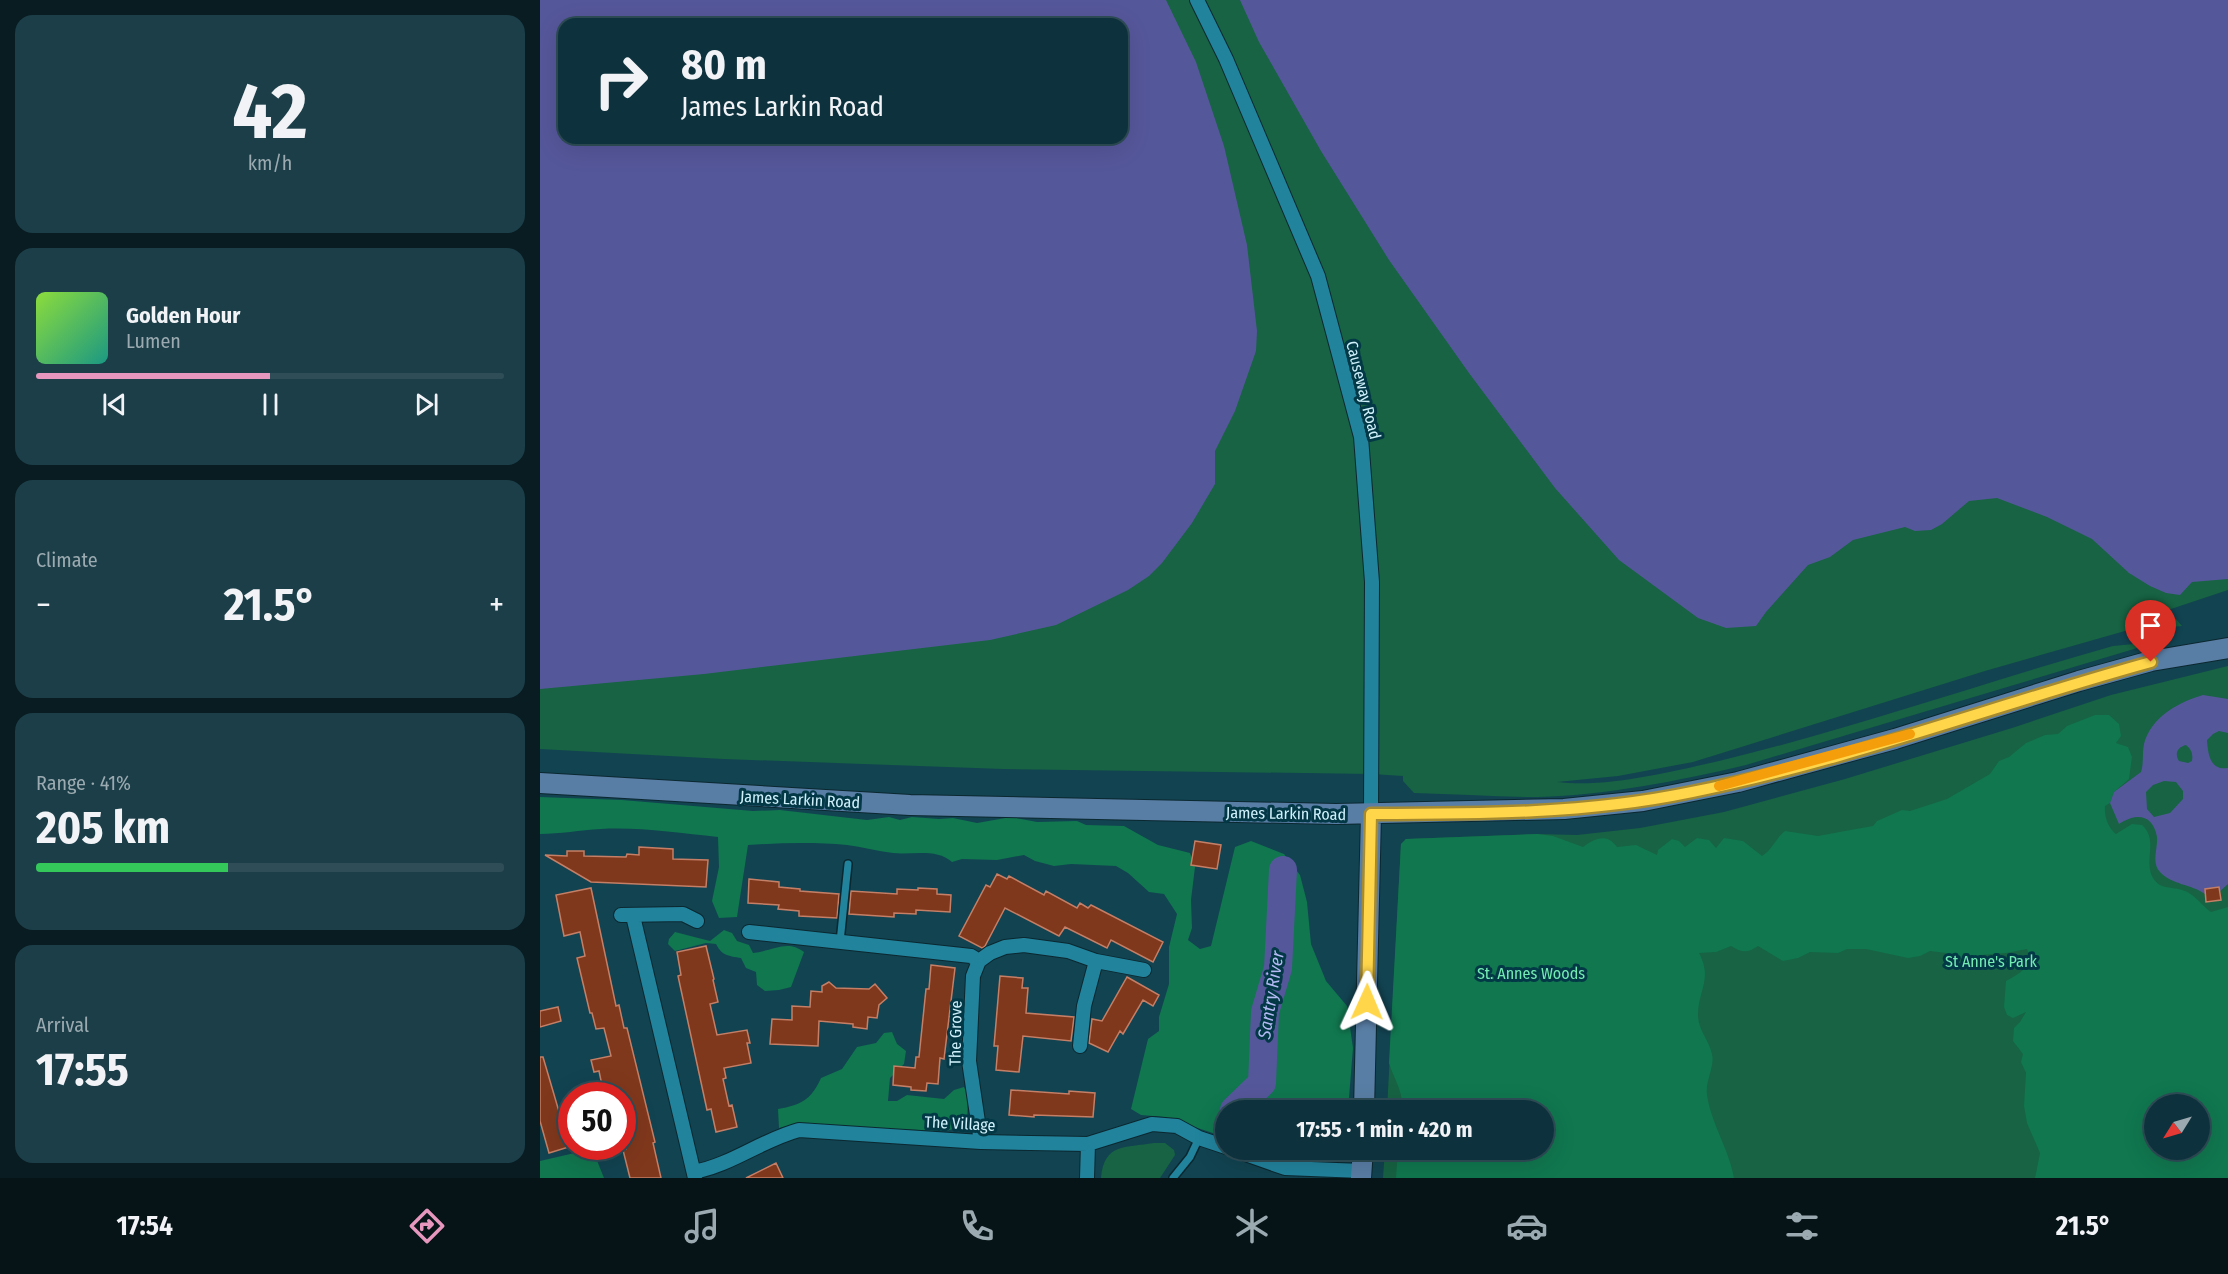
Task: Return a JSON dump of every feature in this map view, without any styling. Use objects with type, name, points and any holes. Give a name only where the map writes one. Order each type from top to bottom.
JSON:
[{"type":"main road","name":"James Larkin Road","points":[[540,783],[910,805],[1371,814],[1564,809],[1643,801],[1738,782],[1884,742],[2079,681],[2151,662],[2228,648]]},
{"type":"main road","points":[[1364,1100],[1371,814]]},
{"type":"main road","points":[[1361,1175],[1362,1160]]},
{"type":"street","name":"Causeway Road","points":[[1197,0],[1226,59],[1318,276],[1361,437],[1372,582],[1371,814]]},
{"type":"street","name":"The Village","points":[[697,921],[683,914],[627,916],[694,1175],[777,1136],[799,1130],[981,1142],[1088,1144],[1152,1124],[1177,1126],[1215,1143]]},
{"type":"street","points":[[749,932],[971,956],[979,961],[990,953],[1005,947],[1024,945],[1068,951],[1096,962],[1144,970]]},
{"type":"street","name":"The Grove","points":[[979,961],[973,976],[969,1061],[981,1142]]},
{"type":"street","points":[[1080,1046],[1084,1006],[1096,962]]},
{"type":"street","points":[[1087,1178],[1088,1144]]},
{"type":"street","points":[[1262,1160],[1285,1168],[1361,1175]]},
{"type":"lane","points":[[840,943],[848,864]]},
{"type":"lane","points":[[1173,1178],[1190,1157],[1199,1138]]},
{"type":"green space","points":[[540,0],[2228,0],[2228,590],[2168,610],[2182,626],[2149,629],[2139,627],[1985,671],[1693,762],[1618,776],[1557,782],[1617,781],[1719,761],[1818,735],[2113,646],[2144,643],[2144,646],[1746,765],[1642,786],[1564,796],[1522,797],[1414,793],[1403,781],[1403,776],[1372,774],[1003,769],[724,759],[540,749]]},
{"type":"green space","name":"St. Annes Woods","points":[[2228,666],[2228,1178],[1383,1178],[1384,1160],[1554,1160],[1554,1100],[1388,1100],[1401,844],[1406,839],[1537,834],[1577,835],[1640,828],[1724,812],[1845,779],[2111,695]]},
{"type":"green space","name":"St. Annes Woods","points":[[2095,715],[2109,715],[2119,724],[2121,736],[2116,743],[2128,747],[2132,757],[2129,779],[2114,792],[2110,803],[2105,806],[2109,825],[2116,834],[2132,824],[2142,825],[2149,837],[2150,871],[2159,884],[2194,896],[2211,912],[2228,907],[2228,1178],[2035,1178],[2040,1153],[2027,1123],[2024,1106],[2026,1073],[2021,1062],[2023,1054],[2013,1041],[2014,1028],[2026,1012],[2013,1018],[2007,1015],[2004,1007],[2006,981],[2027,965],[2029,955],[2027,949],[1968,959],[1930,951],[1908,958],[1866,949],[1847,949],[1838,953],[1810,952],[1798,958],[1783,961],[1758,946],[1745,951],[1731,946],[1716,952],[1699,953],[1705,977],[1698,1015],[1713,1059],[1707,1085],[1709,1105],[1734,1178],[1396,1178],[1397,1160],[1554,1160],[1554,1100],[1401,1100],[1389,1063],[1401,844],[1406,839],[1537,834],[1553,836],[1583,847],[1596,839],[1605,838],[1617,847],[1636,845],[1657,855],[1658,850],[1672,839],[1679,841],[1685,847],[1697,838],[1709,840],[1716,848],[1724,838],[1743,841],[1762,856],[1785,831],[1818,836],[1873,826],[1877,821],[1902,810],[1910,811],[1947,799],[1990,774],[1999,761],[2009,757],[2026,743],[2045,735],[2058,734],[2067,726]]},
{"type":"green space","points":[[540,797],[622,800],[753,811],[780,810],[867,820],[889,817],[900,820],[912,817],[953,818],[977,823],[1011,817],[1037,822],[1077,821],[1086,825],[1124,826],[1158,845],[1190,853],[1195,867],[1191,900],[1192,928],[1188,940],[1200,949],[1211,946],[1235,847],[1251,841],[1284,854],[1300,875],[1307,902],[1311,944],[1326,981],[1347,1006],[1353,1048],[1349,1100],[1215,1100],[1215,1134],[1164,1117],[1141,1115],[1131,1109],[1148,1039],[1159,1031],[1159,1017],[1169,984],[1169,947],[1177,914],[1164,894],[1149,892],[1128,873],[1116,866],[1071,864],[1054,866],[1035,861],[1024,855],[997,860],[962,859],[952,862],[939,855],[893,853],[835,844],[748,845],[737,917],[719,918],[712,901],[719,867],[718,837],[630,829],[540,834]]},
{"type":"green space","points":[[724,930],[732,933],[737,941],[749,945],[753,953],[786,946],[798,948],[804,952],[791,987],[765,991],[757,985],[756,972],[746,968],[741,958],[723,953],[716,944],[706,943],[675,951],[668,944],[675,932],[710,941]]},
{"type":"green space","points":[[892,1032],[897,1044],[906,1051],[904,1064],[890,1078],[888,1101],[897,1101],[907,1095],[944,1099],[954,1090],[964,1087],[968,1096],[967,1125],[946,1131],[791,1125],[779,1128],[778,1109],[793,1106],[804,1100],[813,1092],[821,1078],[842,1069],[857,1047],[876,1043],[884,1033]]},
{"type":"green space","points":[[1165,1143],[1174,1150],[1175,1155],[1160,1178],[1101,1178],[1106,1158],[1111,1153],[1125,1147]]},
{"type":"green space","points":[[558,1157],[558,1160],[597,1160],[604,1178],[540,1178],[540,1161]]},
{"type":"green space","points":[[1298,1160],[1314,1160],[1308,1163]]},
{"type":"shaded area","points":[[540,0],[1166,0],[1196,62],[1224,146],[1247,245],[1257,331],[1256,351],[1235,411],[1215,451],[1215,484],[1192,523],[1162,563],[1149,576],[1128,590],[1056,625],[990,640],[704,674],[540,689]]},
{"type":"shaded area","points":[[1240,0],[2228,0],[2228,579],[2192,582],[2180,595],[2166,593],[2129,573],[2092,539],[2047,517],[1997,498],[1969,501],[1942,524],[1931,530],[1915,531],[1905,527],[1853,540],[1830,557],[1808,565],[1756,626],[1726,628],[1698,618],[1619,560],[1555,488],[1469,373],[1389,260],[1321,151],[1259,42]]},
{"type":"shaded area","points":[[2203,695],[2228,699],[2228,733],[2219,731],[2207,740],[2209,756],[2214,764],[2217,767],[2228,768],[2228,884],[2219,892],[2218,887],[2205,889],[2205,894],[2170,880],[2160,872],[2155,860],[2157,837],[2152,823],[2142,817],[2137,817],[2119,824],[2110,803],[2114,792],[2141,772],[2144,744],[2159,718],[2176,706]],"holes":[[[2186,745],[2192,754],[2192,761],[2188,763],[2179,761],[2177,755],[2179,749]],[[2164,781],[2176,782],[2183,791],[2183,799],[2170,813],[2154,817],[2147,809],[2146,792],[2153,785]]]},
{"type":"building","points":[[1195,841],[1221,845],[1217,869],[1191,865]]},
{"type":"building","points":[[639,847],[673,849],[673,859],[708,860],[706,887],[591,882],[545,855],[567,856],[567,851],[584,851],[584,856],[626,857],[627,854],[639,855]]},
{"type":"building","points":[[997,874],[1007,879],[1009,876],[1044,895],[1046,891],[1077,908],[1080,903],[1088,908],[1091,905],[1163,942],[1153,962],[1111,940],[1107,948],[1065,927],[1059,936],[1005,908],[982,948],[959,936],[986,885],[990,887]]},
{"type":"building","points":[[749,879],[779,882],[779,887],[800,889],[800,891],[839,894],[837,918],[799,916],[799,911],[778,909],[779,905],[748,903]]},
{"type":"building","points":[[2219,887],[2221,900],[2206,902],[2205,889]]},
{"type":"building","points":[[591,888],[616,1006],[619,1005],[624,1028],[627,1028],[655,1142],[653,1143],[661,1178],[630,1178],[626,1160],[636,1160],[636,1082],[601,1082],[599,1071],[594,1072],[591,1060],[611,1056],[604,1028],[596,1029],[592,1013],[590,1013],[577,958],[585,956],[580,932],[564,936],[556,895]]},
{"type":"building","points":[[918,888],[937,889],[937,894],[951,895],[950,912],[916,910],[916,914],[894,913],[894,917],[849,914],[851,891],[897,894],[897,889],[918,890]]},
{"type":"building","points":[[706,946],[718,1002],[710,1004],[717,1035],[747,1030],[750,1043],[747,1043],[751,1063],[724,1068],[726,1078],[723,1079],[737,1127],[716,1132],[711,1109],[707,1110],[678,976],[681,975],[677,952]]},
{"type":"building","points":[[931,965],[955,968],[944,1059],[940,1058],[938,1084],[927,1083],[926,1091],[911,1090],[911,1087],[893,1085],[894,1066],[915,1068],[916,1057],[919,1057],[926,989],[929,989]]},
{"type":"building","points":[[1000,976],[1023,978],[1022,988],[1028,988],[1026,1013],[1074,1017],[1071,1041],[1023,1036],[1019,1072],[996,1070],[998,1046],[994,1046]]},
{"type":"building","points":[[1127,977],[1159,995],[1153,1006],[1143,1000],[1123,1034],[1120,1031],[1108,1052],[1089,1043],[1092,1019],[1102,1021]]},
{"type":"building","points":[[829,982],[836,988],[869,989],[875,984],[887,998],[879,1005],[877,1018],[868,1017],[867,1029],[853,1027],[853,1024],[819,1021],[818,1046],[770,1044],[772,1019],[792,1020],[792,1006],[810,1007],[811,991],[822,992],[822,986]]},
{"type":"building","points":[[558,1007],[561,1021],[540,1027],[540,1011]]},
{"type":"building","points":[[540,1057],[543,1057],[558,1108],[558,1150],[549,1153],[540,1121]]},
{"type":"building","points":[[1011,1090],[1069,1094],[1069,1091],[1095,1093],[1093,1117],[1009,1115]]},
{"type":"building","points":[[776,1163],[783,1178],[746,1178]]},
{"type":"waterway","name":"Santry River","points":[[1244,1100],[1262,1083],[1265,1012],[1278,968],[1283,870]]},
{"type":"slow traffic","points":[[1719,786],[1789,769],[1910,734]]},
{"type":"route","points":[[1367,1002],[1371,814],[1564,809],[1643,801],[1691,793],[1755,778],[1895,739],[2079,681],[2151,662]]},
{"type":"park label","name":"St Anne's Park","points":[[1991,961]]}]
